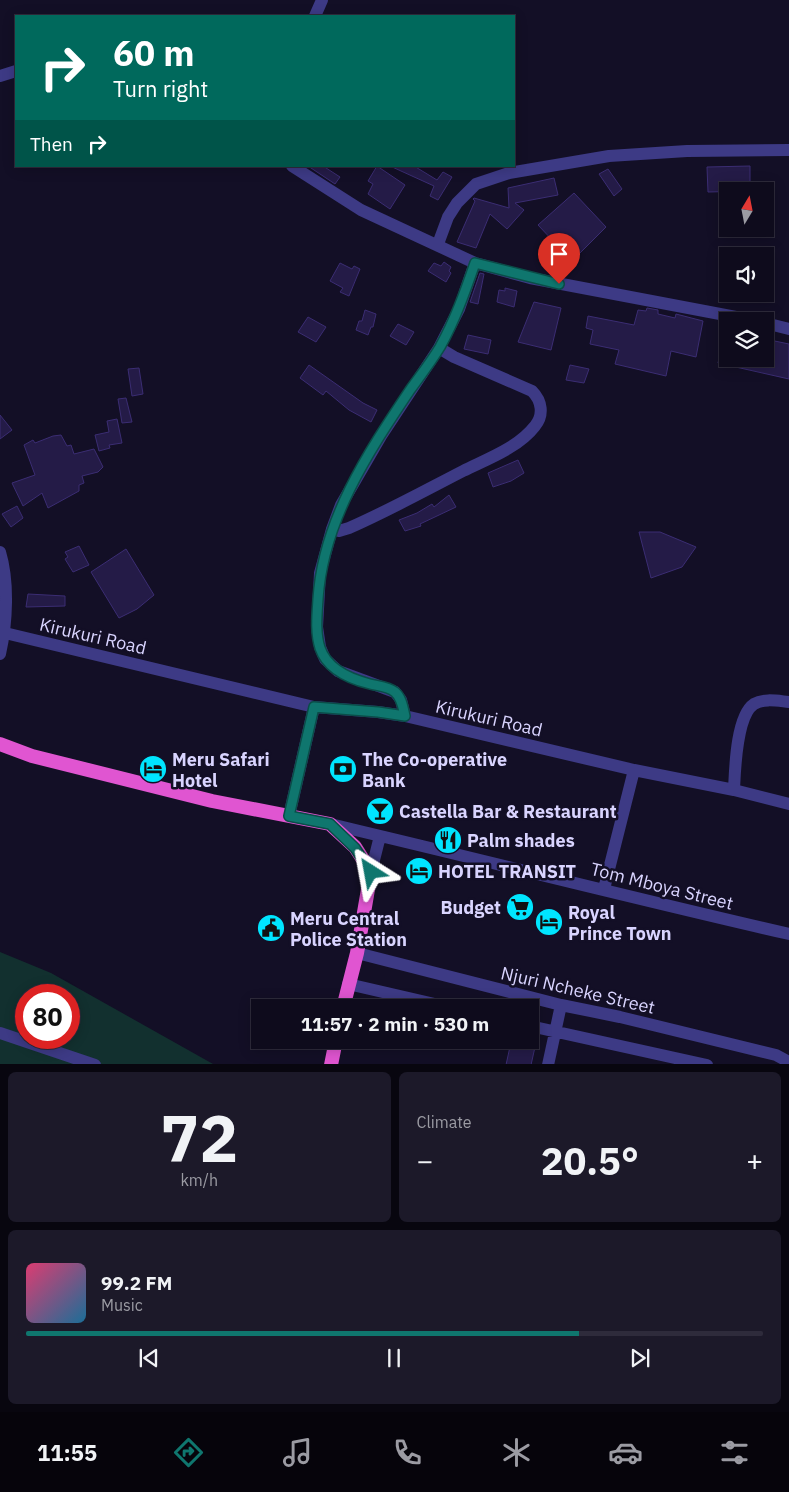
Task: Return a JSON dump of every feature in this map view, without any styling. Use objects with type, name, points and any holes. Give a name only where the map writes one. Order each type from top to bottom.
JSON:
[{"type":"highway","points":[[0,744],[32,756],[212,801],[330,824],[355,848],[371,872],[357,953],[345,999]]},
{"type":"highway","points":[[331,1064],[334,1049]]},
{"type":"street","points":[[315,15],[322,0]]},
{"type":"street","points":[[0,76],[15,71]]},
{"type":"street","points":[[438,244],[448,217],[457,203],[476,184],[509,173],[609,156],[687,150],[789,150]]},
{"type":"street","points":[[294,167],[361,210],[438,244],[475,263],[538,280],[719,314]]},
{"type":"street","points":[[405,716],[401,700],[395,692],[338,671],[325,659],[320,647],[317,627],[320,573],[332,529],[341,505],[409,392],[439,348],[459,309],[475,263]]},
{"type":"street","points":[[774,325],[789,329]]},
{"type":"street","points":[[332,529],[339,531],[349,528],[408,500],[502,451],[517,442],[536,424],[541,408],[539,398],[532,391],[454,357],[439,348]]},
{"type":"street","points":[[0,552],[6,594],[5,633],[0,654]]},
{"type":"street","name":"Kirukuri Road","points":[[5,633],[314,707],[405,716],[789,804]]},
{"type":"street","points":[[734,790],[735,767],[742,724],[747,711],[755,703],[763,701],[789,702]]},
{"type":"street","points":[[289,816],[314,707]]},
{"type":"street","points":[[604,889],[634,770]]},
{"type":"street","name":"Tom Mboya Street","points":[[330,824],[604,889],[682,910],[789,934]]},
{"type":"street","points":[[371,872],[380,836]]},
{"type":"street","name":"Njuri Ncheke Street","points":[[357,953],[560,1005],[630,1019],[775,1060],[789,1062]]},
{"type":"street","points":[[348,984],[413,999]]},
{"type":"street","points":[[548,1064],[560,1005]]},
{"type":"street","points":[[539,1028],[707,1064]]},
{"type":"street","points":[[0,1033],[95,1064]]},
{"type":"green space","points":[[0,952],[51,973],[71,984],[15,984],[15,1049],[80,1049],[80,989],[213,1064],[0,1064]]},
{"type":"building","points":[[750,166],[750,182],[719,182],[719,192],[708,192],[707,167]]},
{"type":"building","points":[[310,167],[325,167],[340,177],[335,184]]},
{"type":"building","points":[[376,167],[378,167],[405,185],[390,209],[368,194],[373,184],[368,181]]},
{"type":"building","points":[[392,167],[416,167],[437,180],[443,172],[452,177],[438,200],[430,196],[434,186]]},
{"type":"building","points":[[608,169],[622,189],[614,196],[599,174]]},
{"type":"building","points":[[554,178],[558,195],[515,203],[524,210],[507,229],[490,214],[476,248],[457,242],[475,201],[474,198],[509,208],[508,188]]},
{"type":"building","points":[[574,193],[606,227],[572,261],[538,225]]},
{"type":"building","points":[[444,262],[451,267],[449,271],[451,273],[446,282],[428,271],[434,263],[441,266]]},
{"type":"building","points":[[340,263],[352,269],[354,266],[360,269],[349,296],[340,292],[343,288],[330,281]]},
{"type":"building","points":[[480,273],[484,274],[478,304],[470,302]]},
{"type":"building","points":[[505,288],[517,291],[514,307],[497,302],[499,290],[505,291]]},
{"type":"building","points":[[534,302],[561,308],[551,350],[518,342]]},
{"type":"building","points":[[647,308],[658,310],[658,314],[675,318],[676,314],[703,321],[696,357],[671,351],[666,376],[615,364],[619,350],[590,344],[593,330],[586,328],[588,316],[634,325],[638,310],[646,311]]},
{"type":"building","points":[[365,310],[376,314],[373,327],[371,327],[368,335],[356,330],[359,321],[362,321]]},
{"type":"building","points":[[308,317],[326,327],[316,342],[298,332]]},
{"type":"building","points":[[398,324],[414,332],[406,345],[390,336]]},
{"type":"building","points":[[468,335],[491,340],[488,354],[464,349]]},
{"type":"building","points":[[774,341],[789,344],[789,379],[736,367],[774,367]]},
{"type":"building","points":[[309,365],[363,403],[377,410],[371,422],[349,410],[326,391],[323,395],[300,378]]},
{"type":"building","points":[[570,365],[589,369],[584,383],[566,380]]},
{"type":"building","points":[[139,368],[143,394],[132,396],[128,369]]},
{"type":"building","points":[[126,398],[132,422],[122,423],[118,399]]},
{"type":"building","points":[[0,415],[12,430],[0,439]]},
{"type":"building","points":[[117,419],[122,443],[109,445],[110,448],[99,451],[95,435],[109,432],[107,421]]},
{"type":"building","points":[[61,435],[67,446],[71,445],[74,454],[94,449],[103,467],[98,472],[82,476],[84,483],[79,485],[79,491],[48,508],[42,493],[23,506],[12,483],[35,475],[24,445],[33,440],[35,443]]},
{"type":"building","points":[[518,460],[524,473],[511,481],[493,487],[488,473]]},
{"type":"building","points":[[449,495],[456,507],[420,524],[421,526],[405,531],[399,520],[417,513],[432,504],[434,507]]},
{"type":"building","points":[[17,506],[23,518],[11,527],[2,514]]},
{"type":"building","points":[[639,532],[660,532],[696,547],[682,567],[651,578]]},
{"type":"building","points":[[79,546],[89,565],[73,572],[65,559],[68,557],[65,552]]},
{"type":"building","points":[[126,549],[154,595],[137,609],[119,618],[91,572]]},
{"type":"building","points":[[28,594],[65,596],[65,606],[26,607]]},
{"type":"building","points":[[509,1049],[535,1049],[531,1064],[506,1064]]},
{"type":"place","name":"Meru Safari Hotel","points":[[153,769]]},
{"type":"place","name":"The Co-operative Bank","points":[[343,769]]},
{"type":"place","name":"Castella Bar & Restaurant","points":[[380,811]]},
{"type":"place","name":"Palm shades","points":[[448,840]]},
{"type":"place","name":"HOTEL TRANSIT","points":[[419,871]]},
{"type":"place","name":"Budget","points":[[520,907]]},
{"type":"place","name":"Royal Prince Town","points":[[549,922]]},
{"type":"place","name":"Meru Central Police Station","points":[[271,928]]},
{"type":"route","points":[[371,872],[355,848],[330,824],[289,816],[314,707],[405,716],[401,700],[395,692],[384,686],[370,684],[338,671],[325,659],[320,647],[317,627],[320,573],[332,529],[341,505],[381,436],[439,348],[459,309],[475,263],[559,284]]}]
